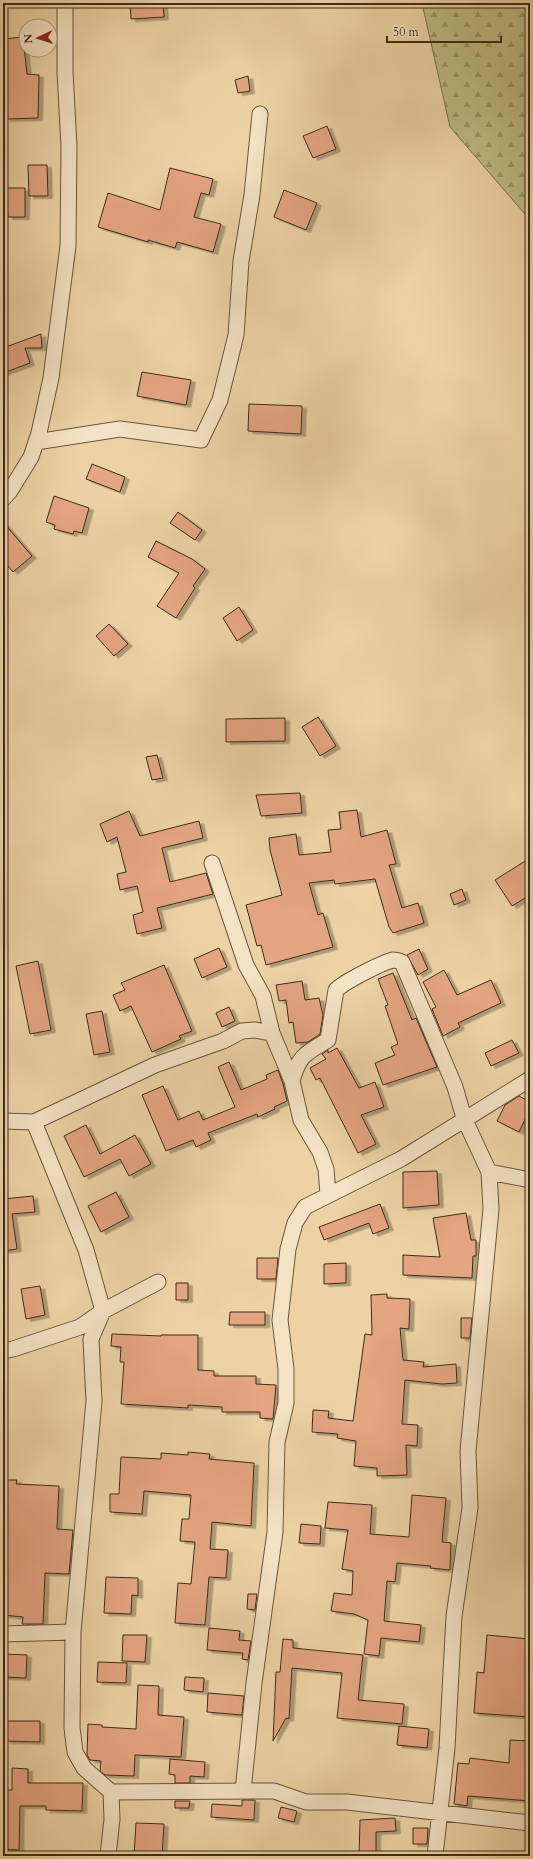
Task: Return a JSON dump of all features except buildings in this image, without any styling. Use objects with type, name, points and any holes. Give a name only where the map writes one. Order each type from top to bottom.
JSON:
[{"type":"street","points":[[3,499],[10,491],[31,457],[36,442],[51,378],[68,246],[69,146],[64,72],[65,3]]},
{"type":"street","points":[[36,442],[120,428],[201,440],[220,400],[236,335],[241,261],[252,195],[260,114]]},
{"type":"street","points":[[212,864],[246,965],[263,996],[272,1033],[292,1081],[301,1120],[320,1152],[326,1169],[328,1195]]},
{"type":"street","points":[[292,1081],[296,1064],[305,1054],[328,1040],[336,990],[341,985],[376,966],[395,960],[402,962],[455,1087],[464,1118],[489,1172],[491,1209],[468,1451],[470,1508],[454,1616],[447,1748],[435,1856]]},
{"type":"street","points":[[3,1121],[34,1122],[155,1065],[223,1041],[242,1031],[266,1008]]},
{"type":"street","points":[[242,1031],[254,1030],[272,1033]]},
{"type":"street","points":[[243,1791],[254,1682],[275,1532],[276,1442],[286,1403],[286,1369],[280,1320],[288,1249],[295,1222],[305,1207],[401,1159],[464,1118],[530,1079]]},
{"type":"street","points":[[34,1122],[86,1250],[103,1311],[91,1339],[94,1401],[73,1632],[72,1728],[75,1752],[84,1768],[111,1792],[274,1791],[306,1802],[347,1802],[530,1823]]},
{"type":"street","points":[[489,1172],[530,1180]]},
{"type":"street","points":[[3,1351],[80,1327],[103,1311],[158,1282]]},
{"type":"street","points":[[3,1634],[73,1632]]},
{"type":"street","points":[[108,1856],[112,1818],[111,1792]]},
{"type":"green space","points":[[422,3],[530,3],[530,220],[450,127]]}]
